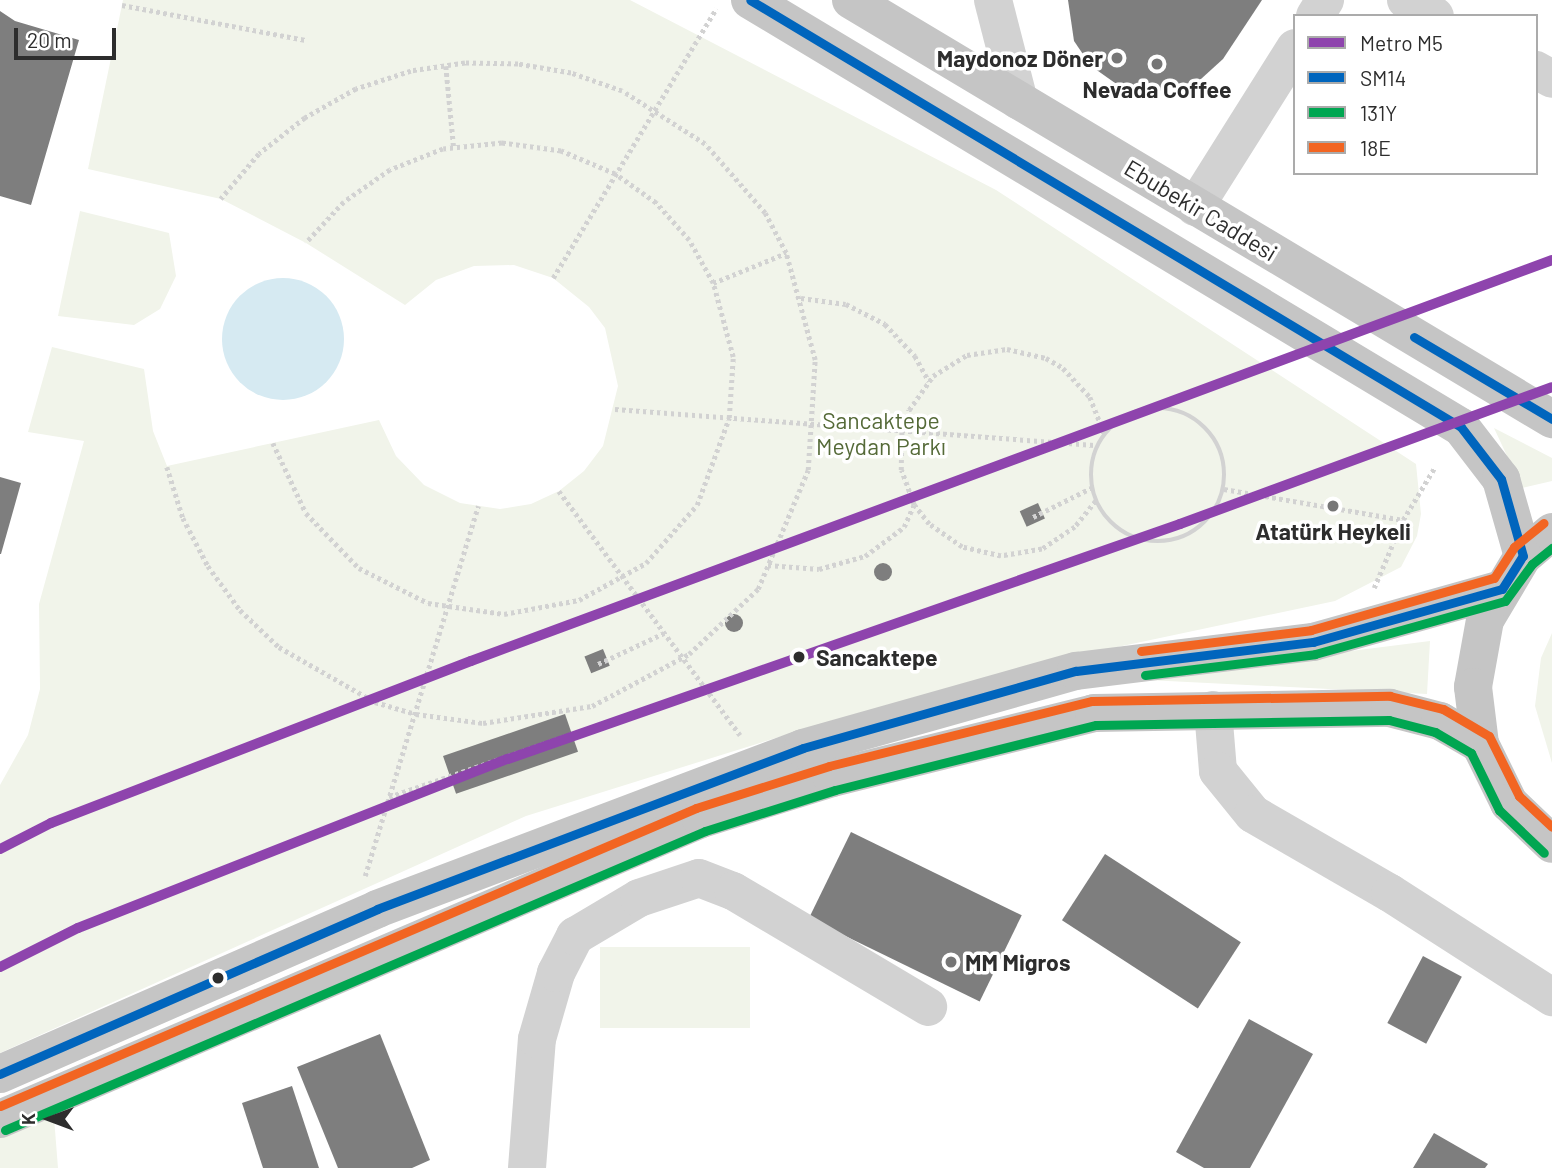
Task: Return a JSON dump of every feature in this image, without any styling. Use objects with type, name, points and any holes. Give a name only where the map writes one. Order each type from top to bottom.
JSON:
[{"type":"main road","points":[[750,0],[1461,427],[1501,479],[1523,556]]},
{"type":"main road","name":"Ebubekir Caddesi","points":[[851,0],[1552,419]]},
{"type":"main road","points":[[1552,532],[1523,556],[1502,589],[1485,620],[1474,670],[1480,744],[1509,803],[1552,844]]},
{"type":"main road","points":[[0,1074],[377,909],[761,764],[1076,671],[1313,642],[1502,589]]},
{"type":"main road","points":[[0,1119],[701,819],[832,778],[1094,713],[1390,708],[1440,721],[1480,744]]},
{"type":"street","points":[[993,0],[1019,101]]},
{"type":"street","points":[[1406,0],[1431,14]]},
{"type":"street","points":[[1195,207],[1293,51]]},
{"type":"street","points":[[1213,710],[1218,771],[1253,814],[1390,893],[1552,997]]},
{"type":"street","points":[[527,1168],[537,1039],[556,973],[575,936],[639,898],[699,878],[733,891],[928,1007]]},
{"type":"path","points":[[553,278],[721,0]]},
{"type":"path","points":[[122,5],[306,40]]},
{"type":"path","points":[[167,467],[190,530],[208,566],[240,610],[279,647],[374,702],[416,714],[483,723],[592,706],[682,657],[758,589],[808,470],[816,360],[786,253],[737,177],[705,144],[656,108],[571,73],[518,64],[446,66],[411,71],[356,89],[305,118],[260,154],[221,199]]},
{"type":"path","points":[[446,66],[454,149]]},
{"type":"path","points":[[273,443],[306,513],[359,568],[448,609],[504,614],[579,600],[646,563],[697,505],[729,418],[733,357],[713,283],[680,231],[656,203],[615,174],[561,151],[502,143],[454,149],[390,170],[344,202],[306,243]]},
{"type":"path","points":[[713,283],[786,253]]},
{"type":"path","points":[[801,299],[846,304],[885,324],[915,356],[929,381]]},
{"type":"path","points":[[1097,501],[1060,539],[1042,549],[1002,556],[962,547],[944,537],[914,505],[901,470],[902,431],[909,410],[929,381],[967,355],[997,349],[1027,352],[1063,368],[1078,381],[1090,397],[1105,435]]},
{"type":"path","points":[[615,410],[1098,445]]},
{"type":"path","points":[[1142,410],[1180,412],[1212,433],[1221,450],[1224,489],[1207,522],[1192,534],[1155,543],[1120,530],[1097,501],[1093,487],[1092,464],[1098,445],[1105,435],[1124,417],[1142,410]]},
{"type":"path","points":[[1372,593],[1403,520],[1434,467]]},
{"type":"path","points":[[1033,517],[1093,487]]},
{"type":"path","points":[[1224,489],[1403,520]]},
{"type":"path","points":[[559,491],[761,764]]},
{"type":"path","points":[[768,565],[819,569],[865,556],[904,527],[914,505]]},
{"type":"path","points":[[377,909],[365,874],[478,506]]},
{"type":"path","points":[[598,664],[664,633]]},
{"type":"path","points":[[388,797],[598,725]]},
{"type":"green space","name":"Sancaktepe Meydan Parkı","points":[[123,0],[630,0],[996,190],[1416,464],[1421,514],[1417,536],[1401,567],[1335,601],[1075,656],[782,736],[526,816],[0,1053],[0,785],[28,735],[40,689],[39,604],[84,441],[28,432],[52,347],[144,369],[153,431],[167,466],[379,420],[396,456],[424,485],[460,503],[500,509],[531,504],[559,491],[584,471],[603,446],[618,386],[605,328],[589,307],[553,278],[514,265],[474,266],[436,280],[405,305],[306,243],[221,199],[88,169]]},
{"type":"green space","points":[[80,211],[169,233],[176,276],[160,309],[134,325],[58,316]]},
{"type":"green space","points":[[1494,428],[1552,458],[1552,481],[1522,488]]},
{"type":"green space","points":[[1552,633],[1552,763],[1535,706],[1541,658]]},
{"type":"green space","points":[[1430,641],[1427,694],[1128,679]]},
{"type":"green space","points":[[600,947],[750,947],[750,1028],[600,1028]]},
{"type":"green space","points":[[53,1105],[58,1168],[0,1168],[0,1133]]},
{"type":"shaded area","points":[[283,278],[306,283],[326,296],[339,316],[344,339],[339,362],[326,382],[306,395],[283,400],[260,395],[240,382],[227,362],[222,339],[227,316],[240,296],[260,283]]},
{"type":"building","points":[[1068,0],[1262,0],[1223,59],[1201,79],[1174,90],[1143,92],[1115,83],[1091,66],[1074,41]]},
{"type":"building","points":[[0,11],[15,21],[79,40],[31,205],[0,196]]},
{"type":"building","points":[[0,477],[21,483],[1,554],[0,554]]},
{"type":"building","points":[[1038,503],[1045,519],[1027,527],[1020,511]]},
{"type":"building","points":[[883,563],[889,566],[892,572],[889,578],[883,581],[877,578],[874,572],[877,566]]},
{"type":"building","points":[[734,614],[740,617],[743,623],[740,629],[734,632],[728,629],[725,623],[728,617]]},
{"type":"building","points":[[603,649],[610,666],[591,673],[584,656]]},
{"type":"building","points":[[565,714],[578,752],[456,794],[443,756]]},
{"type":"building","points":[[851,832],[1022,915],[980,1002],[809,918]]},
{"type":"building","points":[[1105,854],[1241,942],[1198,1008],[1062,920]]},
{"type":"building","points":[[1423,956],[1462,977],[1426,1044],[1387,1023]]},
{"type":"building","points":[[1249,1019],[1313,1054],[1250,1168],[1204,1168],[1176,1152]]},
{"type":"building","points":[[380,1034],[430,1160],[412,1168],[338,1168],[297,1067]]},
{"type":"building","points":[[292,1086],[319,1168],[263,1168],[242,1103]]},
{"type":"building","points":[[1434,1133],[1488,1164],[1485,1168],[1413,1168]]},
{"type":"metro line","name":"M5","points":[[0,849],[51,823],[471,661],[1552,260]]},
{"type":"metro line","name":"M5","points":[[0,967],[78,928],[508,759],[1180,524],[1552,387]]},
{"type":"transit line","name":"SM14","points":[[0,1074],[377,909],[803,748],[1076,671],[1313,642],[1502,589],[1523,556],[1501,479],[1461,427],[750,0]]},
{"type":"transit line","name":"SM14","points":[[1414,337],[1552,419]]},
{"type":"transit line","name":"18E","points":[[1141,651],[1311,630],[1494,578],[1514,547],[1544,523]]},
{"type":"transit line","name":"131Y","points":[[1145,675],[1315,654],[1505,601],[1532,564],[1552,548]]},
{"type":"transit line","name":"18E","points":[[0,1106],[696,808],[829,766],[1092,701],[1390,696],[1443,709],[1489,736],[1519,796],[1552,827]]},
{"type":"transit line","name":"131Y","points":[[5,1130],[705,831],[835,790],[1096,725],[1389,720],[1435,732],[1471,753],[1499,810],[1544,853]]},
{"type":"place","name":"Maydonoz Döner","points":[[1117,58]]},
{"type":"place","name":"Nevada Coffee","points":[[1157,64]]},
{"type":"place","name":"Atatürk Heykeli","points":[[1333,506]]},
{"type":"place","name":"Sancaktepe","points":[[799,657]]},
{"type":"place","name":"MM Migros","points":[[951,962]]}]
